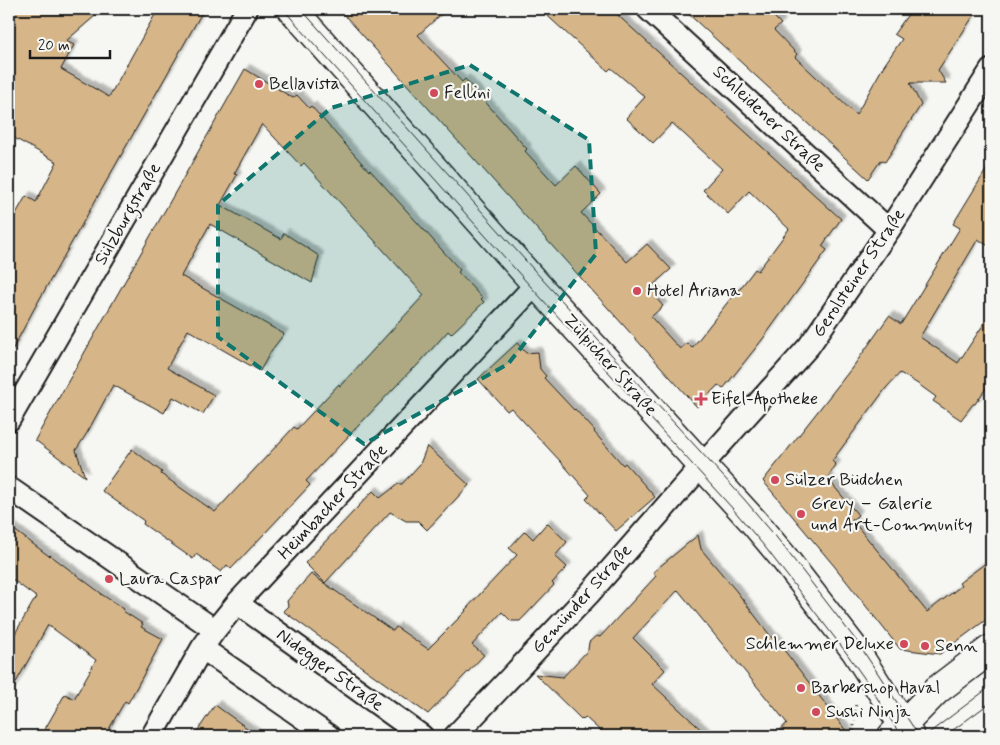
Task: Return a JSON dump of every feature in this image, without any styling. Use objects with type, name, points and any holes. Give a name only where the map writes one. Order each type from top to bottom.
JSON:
[{"type":"street","name":"Sülzburgstraße","points":[[9,420],[247,9]]},
{"type":"street","name":"Zülpicher Straße","points":[[292,9],[536,284],[705,463],[784,558],[855,650],[901,732]]},
{"type":"street","name":"Schleidener Straße","points":[[648,9],[889,230]]},
{"type":"street","name":"Gerolsteiner Straße","points":[[705,463],[809,346],[889,230],[991,70]]},
{"type":"street","name":"Heimbacher Straße","points":[[152,736],[202,648],[237,603],[536,284]]},
{"type":"street","name":"Gemünder Straße","points":[[455,736],[589,594],[705,463]]},
{"type":"street","points":[[9,488],[215,630]]},
{"type":"street","name":"Nidegger Straße","points":[[237,603],[422,736]]},
{"type":"street","points":[[202,648],[328,736]]},
{"type":"street","points":[[901,732],[937,690],[991,650]]},
{"type":"path","points":[[853,736],[857,696]]},
{"type":"highlighted area","points":[[470,65],[589,140],[596,254],[508,364],[364,444],[218,337],[218,205],[331,108]]},
{"type":"building","points":[[9,9],[103,9],[66,41],[74,45],[61,69],[109,97],[158,9],[204,9],[9,356],[9,226],[26,196],[36,202],[57,162],[9,135]]},
{"type":"building","points":[[339,9],[447,9],[418,35],[462,82],[465,79],[556,185],[576,166],[601,194],[581,213],[627,262],[647,244],[671,269],[651,287],[659,295],[656,298],[663,306],[651,317],[680,349],[687,343],[692,348],[755,269],[758,271],[789,229],[749,191],[728,214],[703,190],[722,169],[672,123],[653,143],[626,118],[645,97],[611,68],[608,71],[540,9],[611,9],[841,219],[822,246],[827,250],[762,340],[723,389],[718,385],[697,407]]},
{"type":"building","points":[[683,9],[766,9],[781,24],[774,30],[797,54],[795,57],[856,115],[883,67],[902,39],[894,34],[912,9],[978,9],[938,70],[946,83],[910,83],[921,105],[885,162],[881,160],[868,179]]},
{"type":"building","points":[[245,69],[293,98],[297,95],[309,108],[311,106],[460,270],[458,272],[484,302],[451,334],[448,331],[306,481],[310,485],[280,517],[231,569],[227,565],[221,572],[196,554],[193,559],[143,524],[144,521],[102,491],[132,449],[162,472],[161,474],[215,512],[294,427],[297,429],[339,384],[340,386],[424,295],[304,163],[301,166],[262,124],[234,174],[237,175],[220,205],[281,239],[284,233],[319,256],[312,283],[210,224],[181,276],[284,334],[271,351],[260,371],[188,330],[167,368],[214,395],[203,414],[173,397],[164,413],[113,385],[76,450],[85,477],[35,440]]},
{"type":"building","points":[[991,162],[991,248],[978,239],[920,337],[958,363],[991,313],[991,381],[961,420],[933,401],[936,397],[900,373],[886,388],[832,461],[836,465],[827,478],[858,515],[852,520],[927,612],[961,586],[959,583],[991,559],[991,616],[940,654],[900,649],[763,481],[855,364],[889,316],[901,324],[960,228],[953,224]]},
{"type":"building","points":[[517,343],[526,353],[538,352],[540,369],[546,376],[544,378],[595,431],[623,465],[625,463],[655,497],[616,531],[586,499],[590,495],[561,462],[511,408],[507,411],[478,379]]},
{"type":"building","points":[[427,446],[469,485],[427,530],[418,521],[406,521],[390,512],[325,583],[305,563],[373,491],[380,498],[398,484],[402,484],[420,464]]},
{"type":"building","points":[[547,523],[567,542],[555,556],[567,567],[552,583],[554,585],[520,621],[511,621],[502,612],[472,645],[484,655],[428,714],[283,611],[288,606],[287,601],[311,574],[393,631],[396,627],[428,649],[517,555],[509,548],[525,531],[533,539]]},
{"type":"building","points":[[9,526],[124,609],[123,611],[143,624],[141,627],[163,639],[128,703],[125,701],[105,736],[41,736],[65,694],[74,699],[96,660],[48,625],[9,695],[9,644],[36,597],[9,577]]},
{"type":"building","points":[[698,535],[701,549],[772,638],[774,637],[850,736],[775,736],[787,723],[678,590],[633,638],[665,670],[652,684],[708,736],[606,736],[585,717],[582,720],[535,674],[563,677],[588,650],[589,642],[596,636],[600,637],[656,576],[653,572]]},
{"type":"building","points":[[215,705],[258,736],[194,736]]},
{"type":"tram line","points":[[283,9],[532,288],[733,509],[765,547],[845,651],[901,736]]},
{"type":"tram line","points":[[301,9],[542,279],[744,499],[777,538],[858,643],[919,736]]},
{"type":"tram line","points":[[925,736],[991,686]]},
{"type":"tram line","points":[[945,736],[991,702]]},
{"type":"place","name":"Bellavista","points":[[259,84]]},
{"type":"place","name":"Fellini","points":[[434,93]]},
{"type":"place","name":"Hotel Ariana","points":[[637,291]]},
{"type":"place","name":"Eifel-Apotheke","points":[[701,399]]},
{"type":"place","name":"Sülzer Büdchen","points":[[775,480]]},
{"type":"place","name":"Grevy – Galerie und Art-Community","points":[[801,514]]},
{"type":"place","name":"Laura Caspar","points":[[109,579]]},
{"type":"place","name":"Schlemmer Deluxe","points":[[904,644]]},
{"type":"place","name":"Senn","points":[[925,646]]},
{"type":"place","name":"Barbershop Haval","points":[[801,688]]},
{"type":"place","name":"Sushi Ninja","points":[[816,712]]}]
